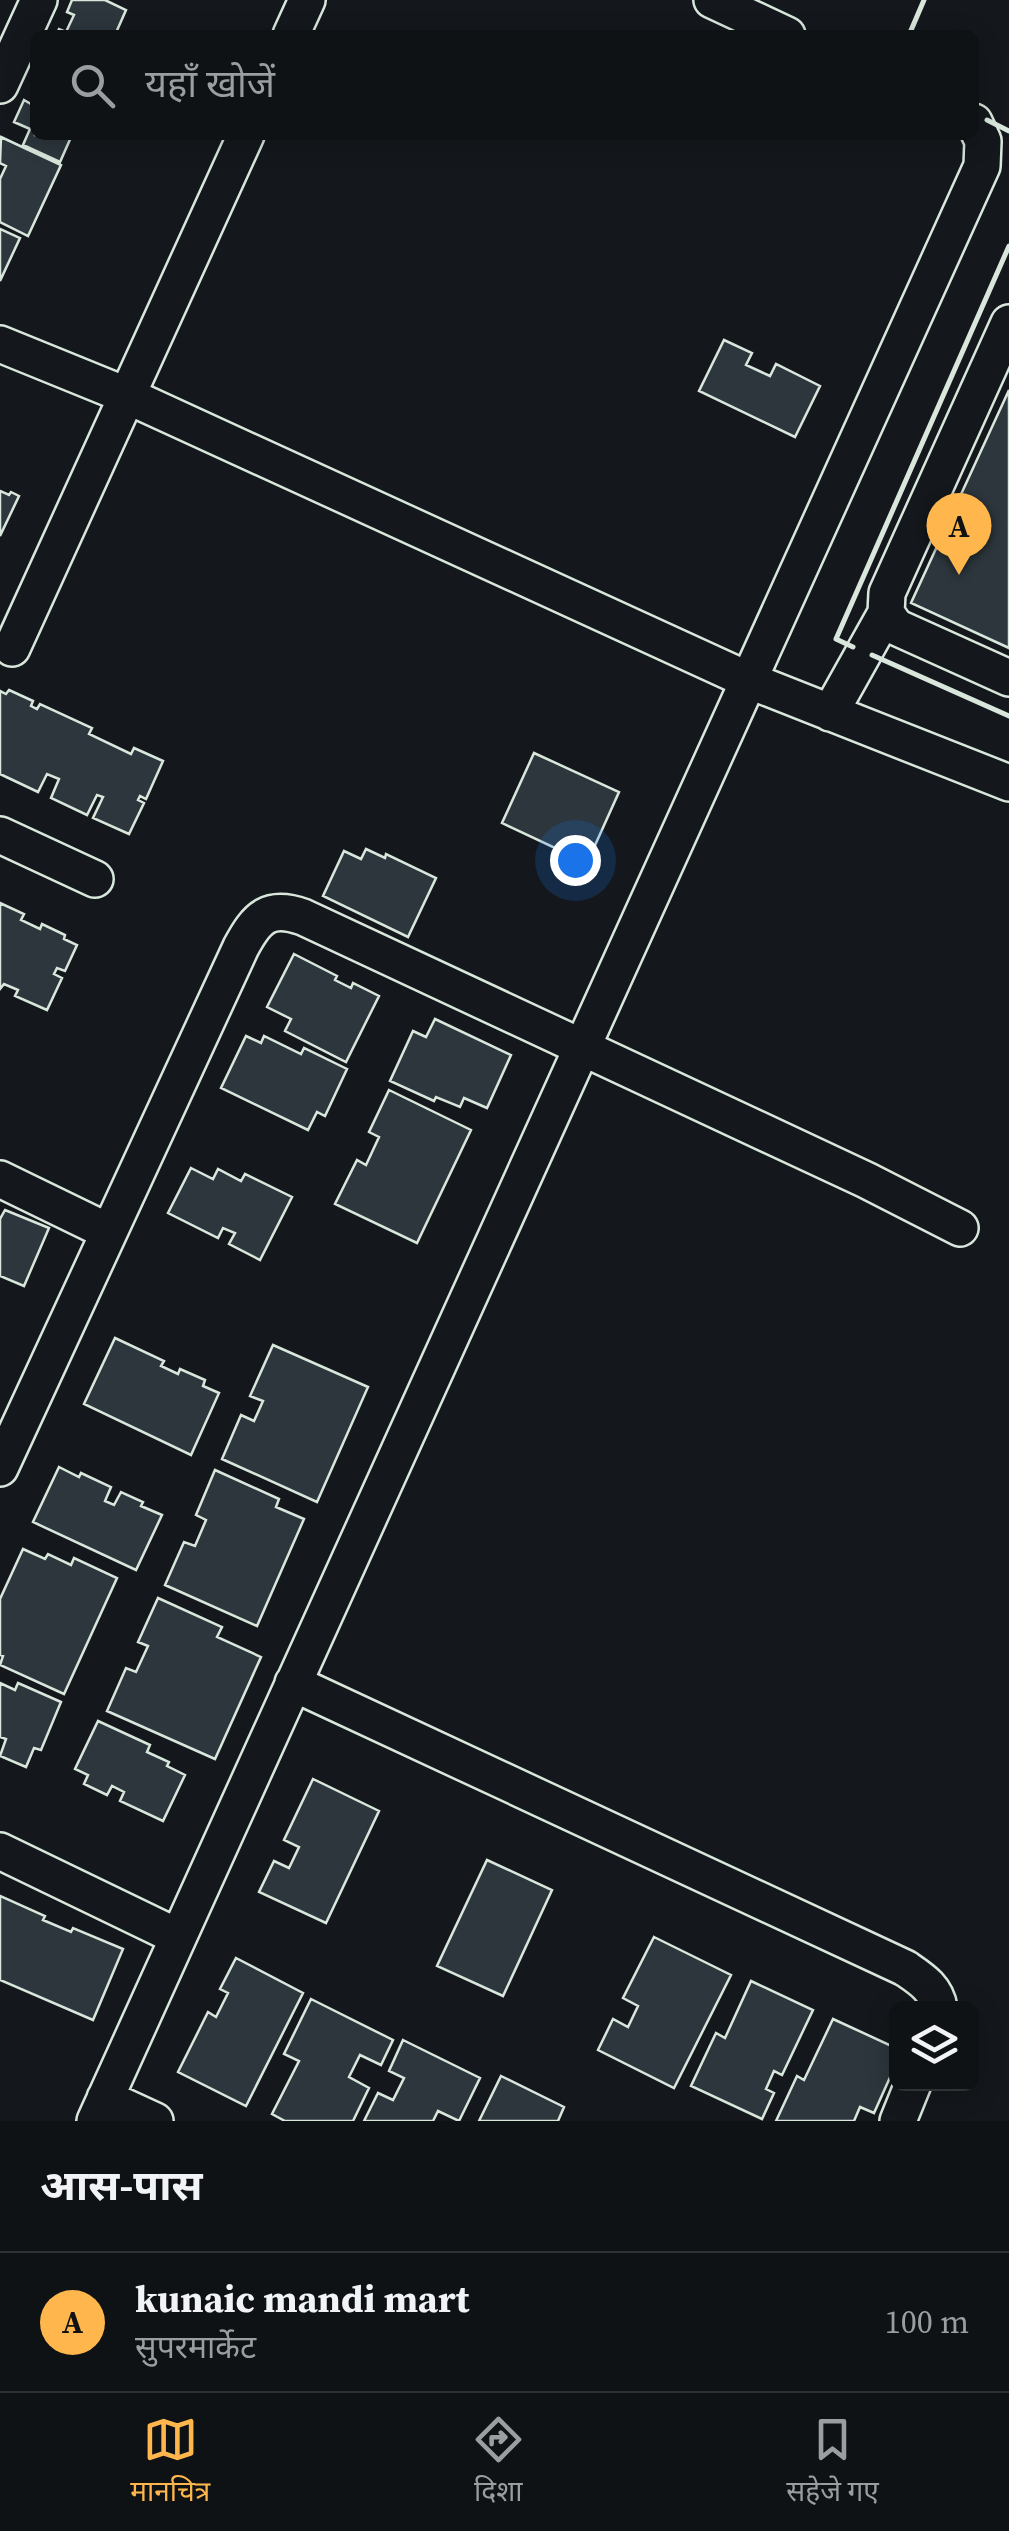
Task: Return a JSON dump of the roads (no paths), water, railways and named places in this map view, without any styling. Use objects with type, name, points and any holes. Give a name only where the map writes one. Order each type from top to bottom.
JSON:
[{"type":"street","points":[[0,85],[39,0]]},
{"type":"street","points":[[293,30],[307,0]]},
{"type":"street","points":[[712,0],[777,30]]},
{"type":"street","points":[[155,2121],[100,2110],[982,166],[984,141],[979,132]]},
{"type":"street","points":[[12,648],[244,140]]},
{"type":"street","points":[[830,712],[886,613],[887,593],[1009,323]]},
{"type":"street","points":[[0,344],[128,396],[748,680],[1009,784]]},
{"type":"street","points":[[886,613],[896,627],[1009,678]]},
{"type":"street","points":[[0,835],[95,879]]},
{"type":"street","points":[[0,1468],[240,946],[252,926],[268,914],[283,910],[866,1180],[960,1228]]},
{"type":"street","points":[[0,1179],[109,1232]]},
{"type":"street","points":[[293,1683],[905,1968],[926,1982],[938,2001]]},
{"type":"street","points":[[0,1850],[178,1937]]},
{"type":"street","points":[[898,2121],[910,2091]]},
{"type":"place","name":"kunaic mandi mart","points":[[959,575]]}]
